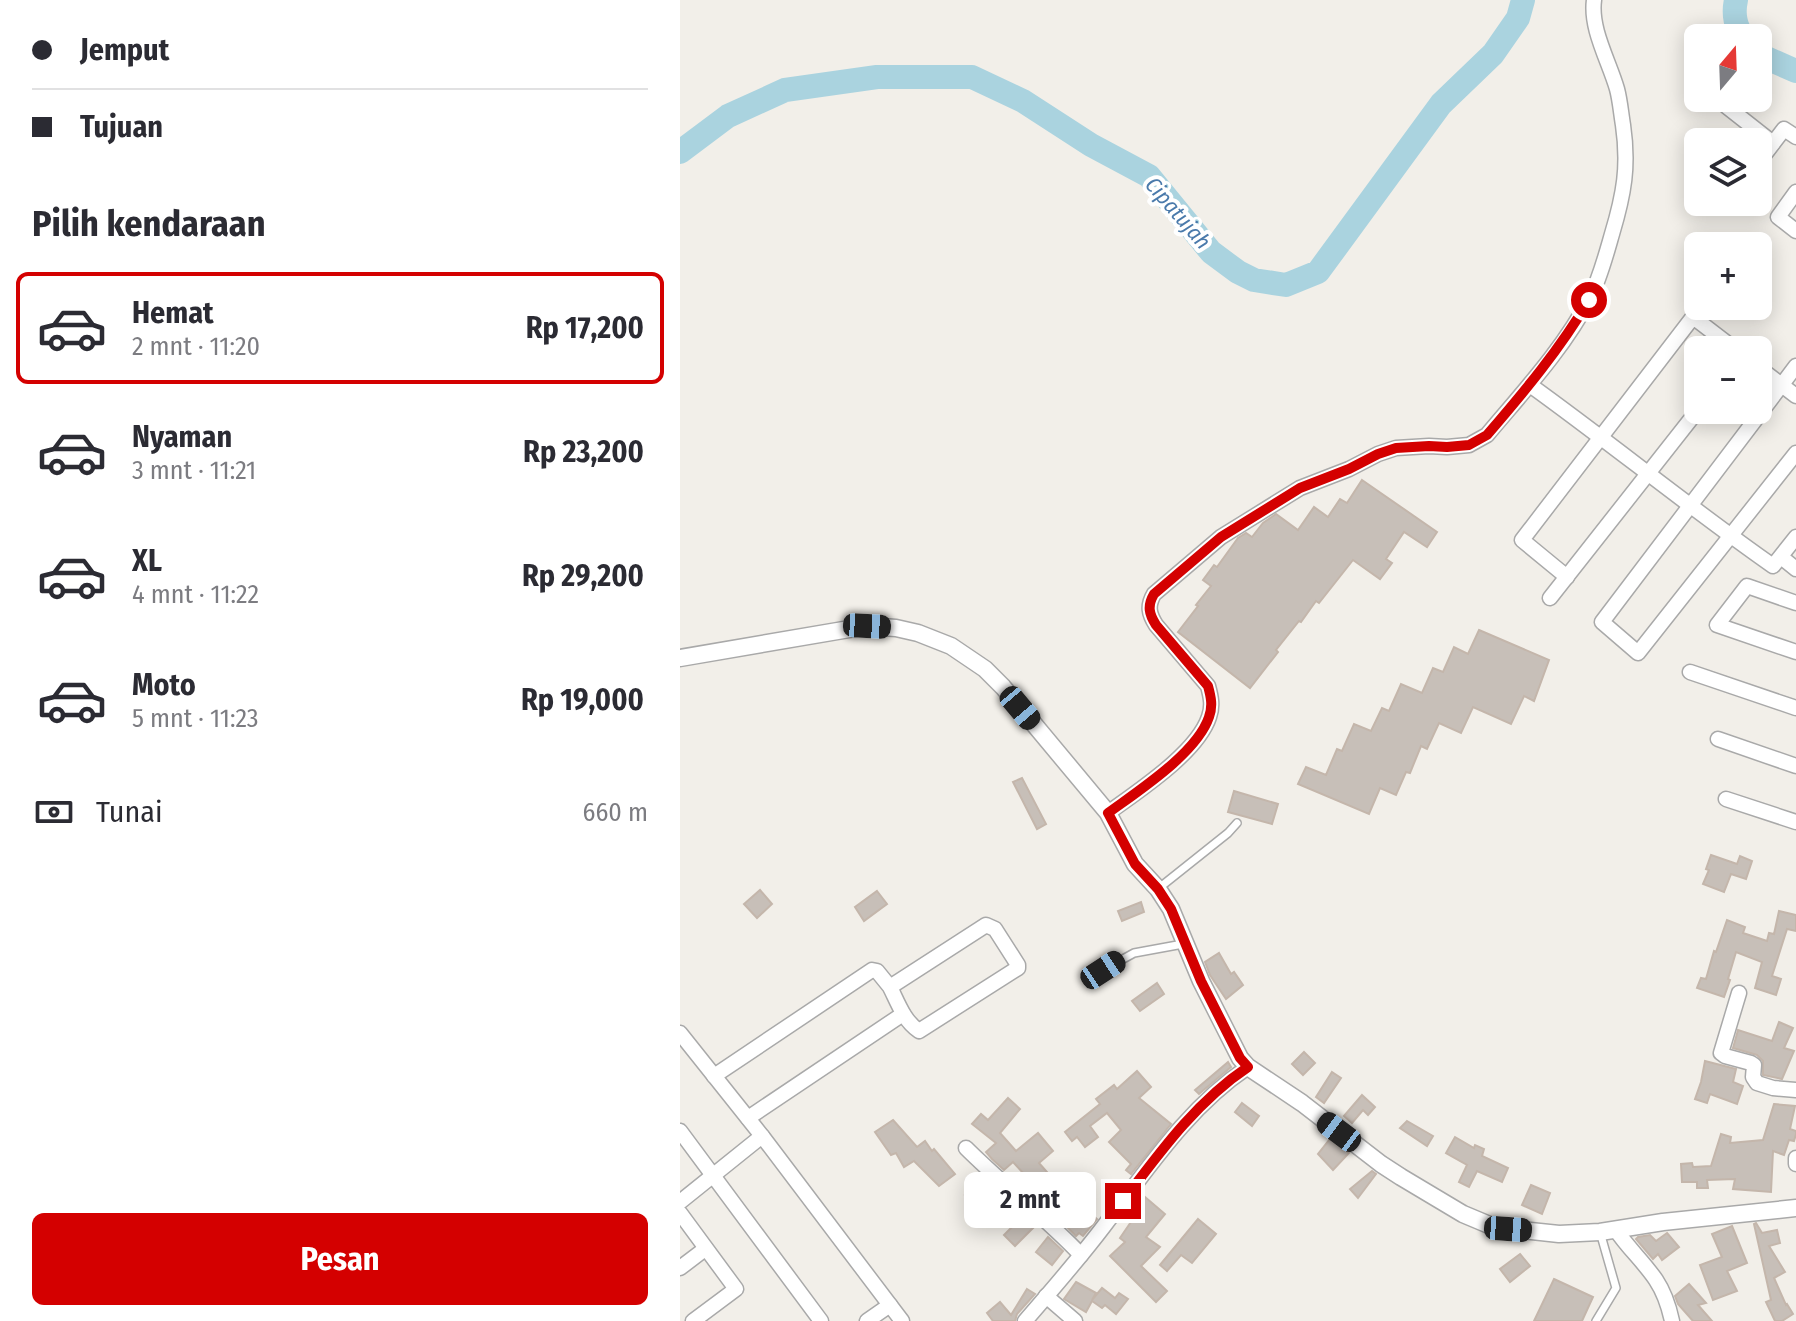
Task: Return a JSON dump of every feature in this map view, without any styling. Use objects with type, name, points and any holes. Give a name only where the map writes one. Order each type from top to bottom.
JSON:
[{"type":"street","points":[[1108,813],[1154,781],[1192,745],[1210,716],[1212,698],[1208,686],[1149,615],[1149,602],[1154,594],[1221,537],[1300,488],[1396,448],[1469,445],[1480,440],[1530,385],[1589,300],[1605,259],[1626,176],[1622,115],[1593,15],[1594,0]]},
{"type":"street","points":[[1734,112],[1773,143],[1784,129],[1796,137]]},
{"type":"street","points":[[1796,192],[1778,217],[1796,231]]},
{"type":"street","points":[[1567,577],[1522,540],[1693,317],[1718,336]]},
{"type":"street","points":[[1796,366],[1602,622],[1638,653],[1796,453]]},
{"type":"street","points":[[1772,378],[1796,396]]},
{"type":"street","points":[[1530,385],[1773,566],[1796,537]]},
{"type":"street","points":[[1550,598],[1687,424]]},
{"type":"street","points":[[1781,557],[1796,569]]},
{"type":"street","points":[[1796,603],[1747,586],[1717,625],[1796,652]]},
{"type":"street","points":[[680,658],[867,626],[896,628],[938,641],[967,655],[1003,687],[1108,813],[1135,864],[1171,909],[1201,981],[1240,1058],[1381,1164],[1463,1214],[1508,1229],[1559,1234],[1796,1208]]},
{"type":"street","points":[[1690,672],[1796,708]]},
{"type":"street","points":[[1718,739],[1796,766]]},
{"type":"street","points":[[1726,799],[1796,822]]},
{"type":"street","points":[[714,1076],[872,970],[877,971],[890,987],[903,1014],[919,1031],[1018,968],[1018,965],[995,929],[986,925],[890,987]]},
{"type":"street","points":[[1739,993],[1721,1053],[1754,1065],[1753,1077],[1757,1083],[1796,1090]]},
{"type":"street","points":[[748,1118],[903,1014]]},
{"type":"street","points":[[680,1033],[902,1321]]},
{"type":"street","points":[[1025,1321],[1081,1255],[1170,1140],[1228,1080],[1248,1067]]},
{"type":"street","points":[[680,1131],[821,1321]]},
{"type":"street","points":[[680,1202],[762,1136]]},
{"type":"street","points":[[966,1148],[1081,1255]]},
{"type":"street","points":[[680,1213],[736,1289],[693,1321]]},
{"type":"street","points":[[1608,1231],[1656,1280],[1669,1305],[1672,1321]]},
{"type":"street","points":[[680,1268],[705,1249]]},
{"type":"street","points":[[1046,1296],[1075,1321]]},
{"type":"street","points":[[867,1321],[890,1305]]},
{"type":"lane","points":[[1158,889],[1237,823]]},
{"type":"lane","points":[[1103,970],[1134,953],[1185,944]]},
{"type":"lane","points":[[1596,1321],[1616,1288],[1608,1231]]},
{"type":"building","points":[[1362,480],[1437,532],[1427,547],[1404,532],[1386,559],[1392,563],[1380,579],[1353,560],[1319,603],[1316,601],[1299,621],[1250,688],[1178,632],[1211,586],[1203,580],[1214,565],[1217,567],[1238,538],[1246,533],[1252,537],[1263,523],[1276,514],[1298,530],[1314,507],[1328,517],[1340,499],[1347,503]]},
{"type":"building","points":[[1479,630],[1549,660],[1534,701],[1524,696],[1511,724],[1473,707],[1461,733],[1439,723],[1427,749],[1421,746],[1410,773],[1406,772],[1396,795],[1380,788],[1369,814],[1298,784],[1306,767],[1326,775],[1337,749],[1342,751],[1354,724],[1371,731],[1382,708],[1389,711],[1401,684],[1422,693],[1433,668],[1443,672],[1454,647],[1468,654]]},
{"type":"building","points":[[1022,778],[1046,824],[1037,829],[1013,782]]},
{"type":"building","points":[[1234,791],[1278,804],[1272,824],[1228,812]]},
{"type":"building","points":[[1711,855],[1737,864],[1740,856],[1752,861],[1746,879],[1731,874],[1724,892],[1703,884]]},
{"type":"building","points":[[760,890],[772,904],[757,918],[744,904]]},
{"type":"building","points":[[877,891],[887,904],[864,921],[855,907]]},
{"type":"building","points":[[1141,902],[1144,912],[1122,921],[1118,911]]},
{"type":"building","points":[[1779,911],[1796,915],[1796,931],[1787,929],[1772,976],[1781,979],[1776,995],[1755,988],[1762,962],[1736,952],[1724,997],[1697,988],[1701,978],[1706,979],[1727,920],[1745,927],[1743,933],[1767,941],[1769,933],[1774,934]]},
{"type":"building","points":[[1219,953],[1231,974],[1234,972],[1243,985],[1226,999],[1205,962]]},
{"type":"building","points":[[1157,983],[1164,994],[1140,1011],[1132,1001]]},
{"type":"building","points":[[1779,1022],[1793,1028],[1784,1048],[1794,1051],[1782,1079],[1763,1075],[1763,1061],[1757,1055],[1733,1048],[1738,1030],[1772,1041]]},
{"type":"building","points":[[1304,1052],[1315,1063],[1303,1075],[1292,1064]]},
{"type":"building","points":[[1705,1061],[1736,1069],[1733,1082],[1743,1086],[1737,1104],[1710,1094],[1707,1103],[1695,1099]]},
{"type":"building","points":[[1228,1062],[1231,1067],[1199,1094],[1195,1090]]},
{"type":"building","points":[[1137,1071],[1151,1087],[1139,1098],[1171,1124],[1131,1174],[1126,1170],[1131,1164],[1109,1142],[1121,1130],[1107,1113],[1090,1126],[1098,1137],[1085,1147],[1077,1137],[1072,1141],[1065,1132],[1100,1104],[1096,1099],[1114,1085],[1117,1089]]},
{"type":"building","points":[[1332,1072],[1341,1078],[1324,1103],[1316,1097]]},
{"type":"building","points":[[1362,1095],[1375,1107],[1368,1115],[1363,1110],[1352,1123],[1344,1116]]},
{"type":"building","points":[[1008,1098],[1020,1109],[1000,1133],[1016,1151],[1038,1133],[1053,1151],[1039,1163],[1060,1187],[1053,1193],[1062,1199],[1054,1207],[1013,1162],[1004,1170],[992,1159],[986,1152],[996,1143],[972,1124],[981,1114],[988,1120]]},
{"type":"building","points":[[1242,1103],[1259,1116],[1252,1126],[1235,1112]]},
{"type":"building","points":[[1774,1104],[1795,1106],[1790,1129],[1796,1134],[1794,1141],[1789,1140],[1784,1155],[1773,1151],[1771,1192],[1733,1189],[1735,1179],[1707,1180],[1708,1188],[1697,1188],[1697,1182],[1682,1182],[1681,1164],[1711,1166],[1721,1134],[1731,1137],[1730,1143],[1763,1140]]},
{"type":"building","points":[[893,1120],[917,1147],[925,1141],[955,1174],[939,1186],[914,1161],[904,1167],[896,1153],[891,1155],[875,1132]]},
{"type":"building","points":[[1407,1121],[1433,1136],[1427,1146],[1400,1128]]},
{"type":"building","points":[[1455,1137],[1474,1148],[1475,1145],[1484,1149],[1482,1156],[1508,1168],[1502,1182],[1477,1171],[1469,1187],[1459,1182],[1467,1165],[1446,1153]]},
{"type":"building","points":[[1330,1139],[1349,1153],[1333,1170],[1318,1154]]},
{"type":"building","points":[[1372,1171],[1376,1174],[1358,1198],[1350,1189]]},
{"type":"building","points":[[982,1177],[1008,1201],[992,1221],[982,1213],[985,1209],[974,1198],[971,1201],[965,1195]]},
{"type":"building","points":[[1531,1185],[1550,1193],[1542,1214],[1522,1205]]},
{"type":"building","points":[[1145,1197],[1165,1214],[1146,1237],[1160,1247],[1141,1266],[1167,1291],[1156,1302],[1110,1256],[1125,1242],[1120,1238],[1135,1216],[1131,1213]]},
{"type":"building","points":[[1080,1204],[1097,1219],[1083,1236],[1079,1233],[1076,1236],[1061,1221],[1073,1206],[1076,1208]]},
{"type":"building","points":[[1024,1215],[1036,1225],[1015,1246],[1004,1235]]},
{"type":"building","points":[[1198,1219],[1216,1234],[1192,1263],[1181,1255],[1167,1271],[1160,1265]]},
{"type":"building","points":[[1756,1223],[1762,1233],[1777,1230],[1780,1243],[1769,1246],[1785,1272],[1774,1278],[1793,1314],[1782,1321],[1775,1321],[1766,1302],[1771,1300]]},
{"type":"building","points":[[1732,1226],[1747,1263],[1727,1271],[1737,1291],[1713,1300],[1700,1265],[1722,1257],[1712,1234]]},
{"type":"building","points":[[1667,1233],[1679,1247],[1662,1260],[1658,1254],[1653,1259],[1636,1239],[1650,1235],[1656,1241]]},
{"type":"building","points":[[1048,1237],[1063,1251],[1052,1265],[1036,1252]]},
{"type":"building","points":[[1520,1254],[1530,1266],[1510,1282],[1500,1269]]},
{"type":"building","points":[[1554,1279],[1593,1297],[1582,1321],[1534,1321]]},
{"type":"building","points":[[1076,1282],[1096,1293],[1092,1300],[1102,1288],[1115,1298],[1119,1293],[1128,1299],[1116,1314],[1105,1305],[1102,1308],[1092,1301],[1086,1312],[1064,1299]]},
{"type":"building","points":[[1689,1284],[1706,1303],[1698,1305],[1712,1321],[1693,1321],[1678,1304],[1675,1296]]},
{"type":"building","points":[[1027,1289],[1035,1294],[1017,1314],[1015,1321],[993,1321],[987,1313],[1000,1302],[1011,1315]]},
{"type":"waterway","name":"Cipatujah","points":[[680,152],[728,116],[785,90],[877,77],[972,77],[1023,101],[1091,145],[1149,176],[1211,252],[1238,272],[1254,280],[1286,285],[1318,272],[1441,104],[1493,54],[1518,18],[1523,0]]},
{"type":"waterway","name":"Cipatujah","points":[[1736,0],[1737,24]]},
{"type":"waterway","name":"Cipatujah","points":[[1772,60],[1796,71]]},
{"type":"route","points":[[1123,1201],[1190,1117],[1228,1080],[1248,1067],[1240,1058],[1201,981],[1171,909],[1135,864],[1108,813],[1154,781],[1192,745],[1205,727],[1212,706],[1208,686],[1156,625],[1149,615],[1149,602],[1154,594],[1221,537],[1300,488],[1396,448],[1469,445],[1480,440],[1530,385],[1589,300]]}]
